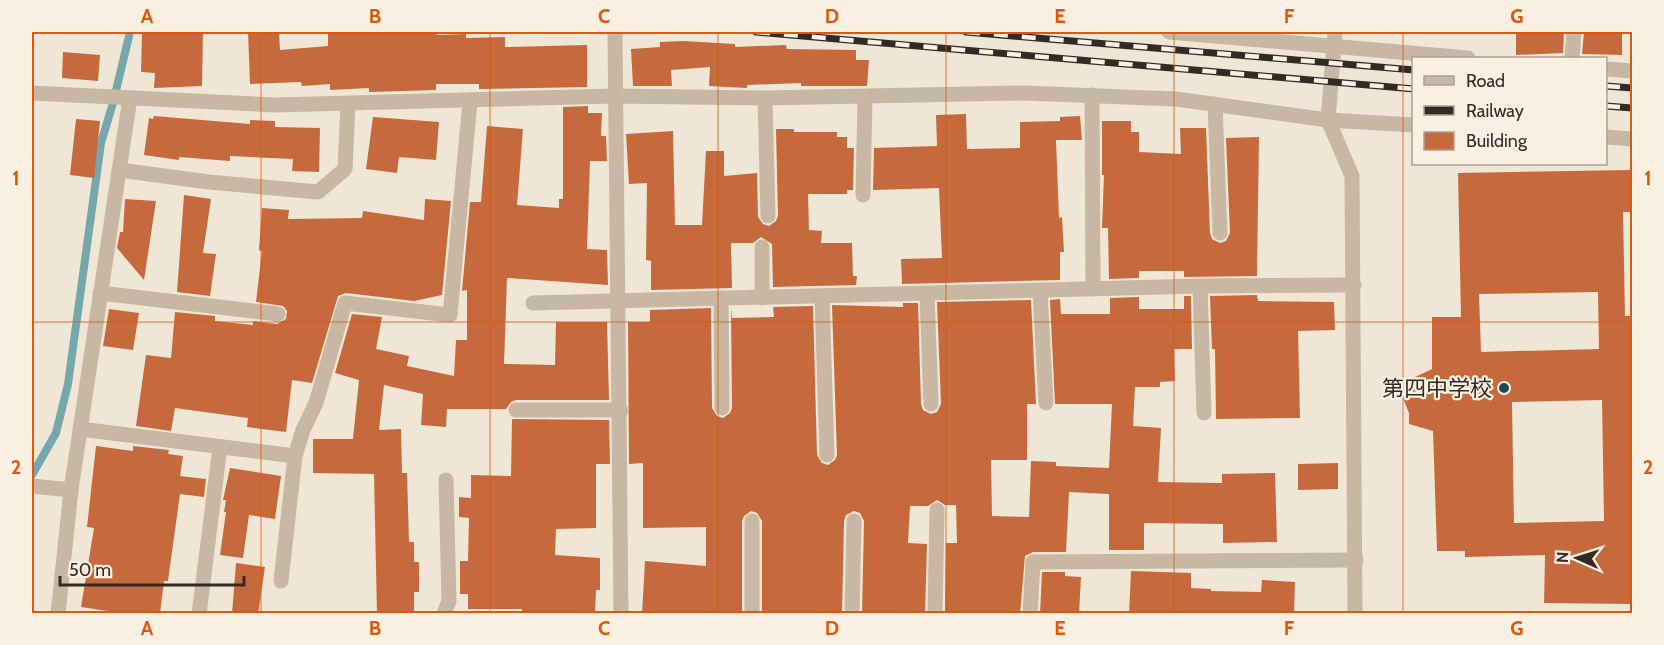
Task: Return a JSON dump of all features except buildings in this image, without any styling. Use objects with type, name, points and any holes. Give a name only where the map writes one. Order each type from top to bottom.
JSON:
[{"type":"street","points":[[615,32],[616,302],[621,410],[621,614]]},
{"type":"street","points":[[1169,32],[1456,57]]},
{"type":"street","points":[[1335,32],[1328,120],[1352,176],[1356,614]]},
{"type":"street","points":[[1572,57],[1574,32]]},
{"type":"street","points":[[1607,69],[1632,70]]},
{"type":"street","points":[[32,93],[275,105],[470,102],[615,96],[765,98],[1024,93],[1092,94],[1176,99],[1328,120],[1412,125]]},
{"type":"street","points":[[1092,94],[1093,289]]},
{"type":"street","points":[[58,614],[71,490],[119,170],[125,97]]},
{"type":"street","points":[[863,195],[866,97]]},
{"type":"street","points":[[765,98],[768,216]]},
{"type":"street","points":[[281,581],[295,456],[303,430],[316,403],[345,303],[450,315],[470,102]]},
{"type":"street","points":[[119,170],[209,182],[318,192],[345,169],[348,104]]},
{"type":"street","points":[[1215,104],[1220,233]]},
{"type":"street","points":[[1607,137],[1632,140]]},
{"type":"street","points":[[762,247],[762,298]]},
{"type":"street","points":[[533,303],[1200,286],[1354,285]]},
{"type":"street","points":[[1200,286],[1204,413]]},
{"type":"street","points":[[1040,291],[1046,403]]},
{"type":"street","points":[[100,292],[278,314]]},
{"type":"street","points":[[927,294],[931,404]]},
{"type":"street","points":[[822,297],[828,455]]},
{"type":"street","points":[[721,299],[722,408]]},
{"type":"street","points":[[516,410],[621,410]]},
{"type":"street","points":[[80,429],[295,456]]},
{"type":"street","points":[[199,614],[219,447]]},
{"type":"street","points":[[444,614],[449,601],[446,480]]},
{"type":"street","points":[[32,486],[71,490]]},
{"type":"street","points":[[935,614],[937,510]]},
{"type":"street","points":[[752,521],[752,614]]},
{"type":"street","points":[[852,614],[854,521]]},
{"type":"street","points":[[1030,614],[1033,562],[1356,560]]},
{"type":"waterway","points":[[32,475],[56,433],[68,384],[101,143],[130,32]]},
{"type":"railway","points":[[756,32],[1412,89]]},
{"type":"railway","points":[[966,32],[1412,70]]},
{"type":"railway","points":[[1607,86],[1632,88]]},
{"type":"railway","points":[[1607,106],[1632,108]]},
{"type":"place","name":"第四中学校","points":[[1504,388]]}]
